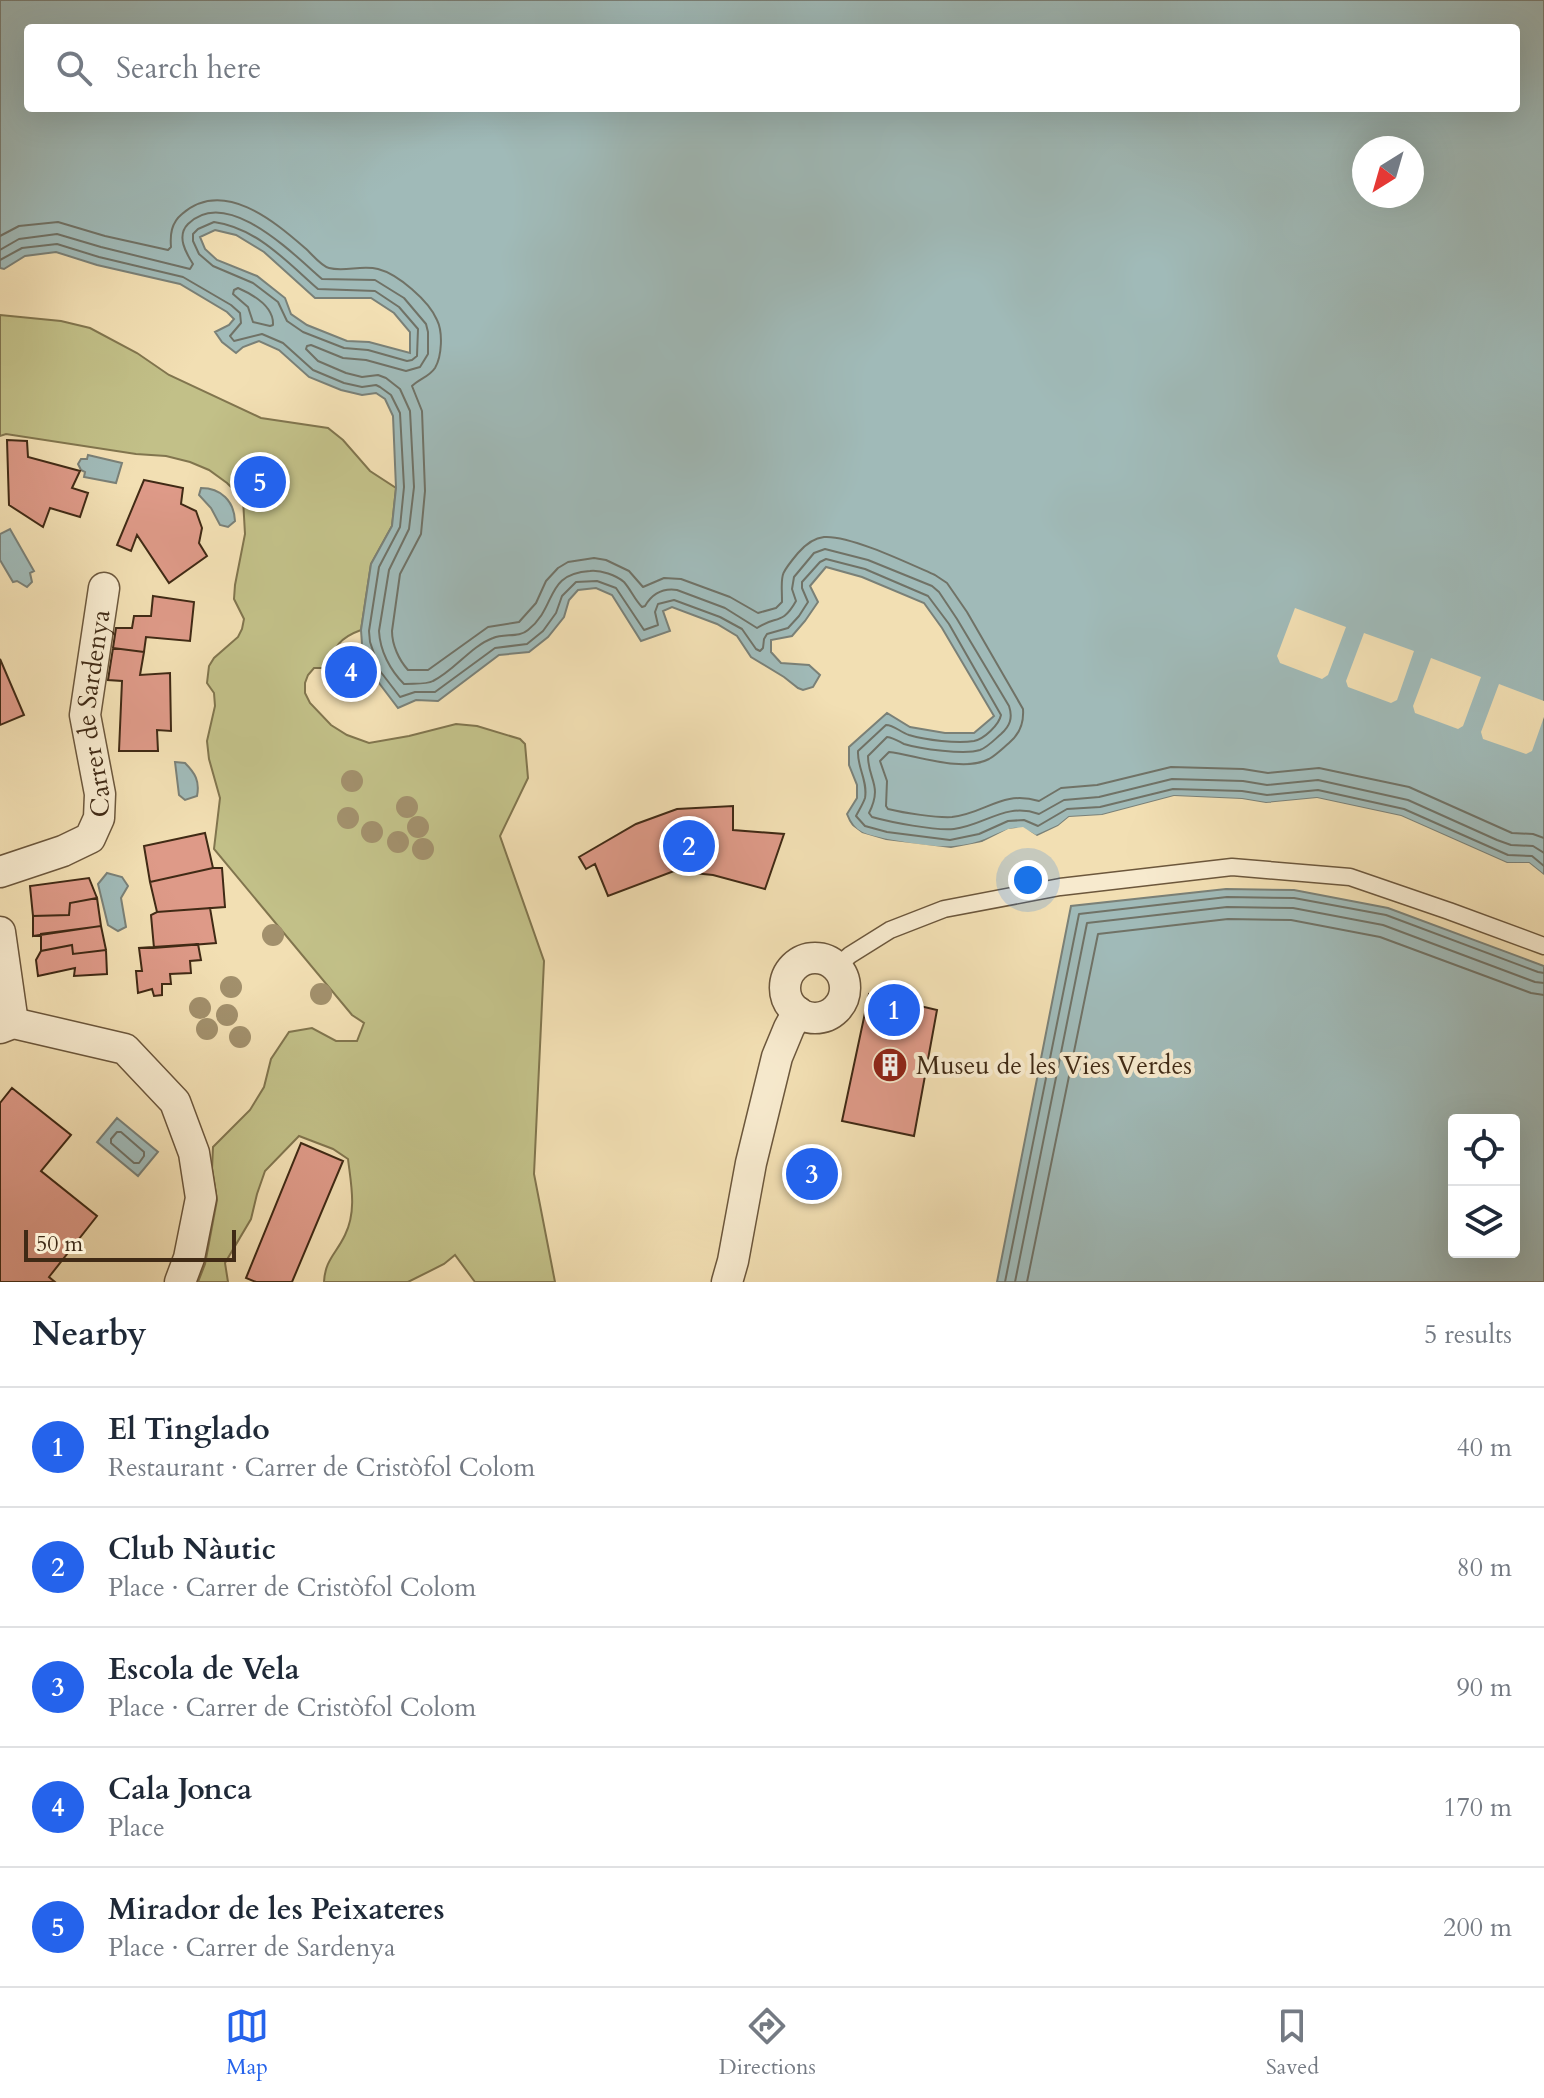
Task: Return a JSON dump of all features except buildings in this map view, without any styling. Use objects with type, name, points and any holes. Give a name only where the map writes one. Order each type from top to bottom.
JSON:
[{"type":"street","name":"Carrer de Sardenya","points":[[0,872],[63,851],[90,838],[99,818],[100,794],[85,715],[104,588]]},
{"type":"street","points":[[0,932],[6,1025],[125,1049],[175,1102],[194,1153],[201,1198],[189,1258],[180,1282]]},
{"type":"street","points":[[814,958],[826,960],[836,967],[844,984],[838,1007],[822,1017],[810,1017],[798,1012],[789,1004],[785,992],[792,968],[801,961],[814,958]]},
{"type":"street","points":[[727,1282],[777,1057],[798,1012]]},
{"type":"lane","points":[[836,967],[890,930],[944,909],[1060,887],[1232,867],[1350,877],[1544,946]]},
{"type":"shaded area","points":[[0,315],[61,321],[90,328],[137,353],[169,375],[261,418],[328,428],[370,471],[396,488],[392,526],[371,564],[361,630],[339,644],[328,668],[314,668],[305,683],[305,693],[310,703],[331,725],[369,743],[456,724],[477,726],[520,739],[525,744],[528,778],[500,836],[544,961],[534,1174],[555,1282],[475,1282],[455,1255],[408,1282],[324,1282],[329,1262],[345,1235],[351,1217],[348,1159],[333,1149],[299,1136],[265,1171],[251,1219],[225,1263],[228,1282],[198,1282],[205,1264],[217,1200],[212,1169],[213,1147],[250,1110],[264,1087],[271,1059],[289,1032],[312,1028],[336,1041],[357,1041],[364,1023],[352,1015],[214,849],[220,798],[209,759],[207,741],[215,706],[214,693],[207,683],[209,666],[238,637],[244,619],[234,599],[245,534],[243,499],[209,470],[190,462],[6,434],[0,436]]},
{"type":"water","points":[[0,0],[1544,0],[1544,875],[1529,863],[1507,863],[1401,816],[1317,798],[1266,803],[1174,796],[1102,815],[1069,817],[1036,836],[1022,829],[1010,829],[978,843],[954,847],[908,843],[862,833],[847,814],[857,798],[857,785],[849,765],[849,747],[887,713],[910,727],[945,733],[974,733],[994,716],[924,603],[862,577],[826,567],[810,586],[818,602],[805,621],[792,636],[771,640],[771,652],[781,663],[809,665],[820,675],[813,687],[798,688],[751,657],[737,636],[717,624],[672,607],[663,611],[670,631],[641,641],[612,595],[596,588],[578,590],[569,600],[564,617],[548,637],[529,652],[499,655],[438,701],[416,700],[398,708],[373,675],[362,644],[361,630],[371,564],[392,526],[396,488],[393,416],[385,399],[376,393],[362,395],[341,390],[309,377],[279,350],[259,341],[236,353],[215,332],[234,319],[180,284],[56,252],[25,256],[4,269],[0,268]],"holes":[[[215,230],[236,235],[264,252],[315,298],[371,298],[394,313],[410,332],[410,353],[369,342],[347,341],[307,325],[291,314],[285,298],[257,276],[217,260],[205,249],[200,237]]]},
{"type":"water","points":[[88,455],[122,463],[116,483],[84,477],[85,472],[78,464]]},
{"type":"water","points":[[201,488],[215,490],[229,502],[235,521],[228,527],[220,525],[199,495]]},
{"type":"water","points":[[10,529],[34,571],[30,573],[32,582],[27,587],[13,582],[0,560],[0,534]]},
{"type":"water","points":[[175,762],[185,763],[194,774],[197,796],[185,800],[179,795]]},
{"type":"water","points":[[107,873],[122,877],[128,886],[121,898],[126,927],[118,931],[108,925],[98,884]]},
{"type":"water","points":[[1226,889],[1294,890],[1388,908],[1544,966],[1544,1282],[997,1282],[1071,906]]},
{"type":"water","points":[[117,1118],[158,1152],[138,1176],[97,1142]]},
{"type":"pier","points":[[1295,608],[1346,627],[1328,675],[1322,679],[1280,663],[1277,656]]},
{"type":"pier","points":[[1364,633],[1414,651],[1397,700],[1391,703],[1348,687],[1346,681]]},
{"type":"pier","points":[[1431,658],[1481,677],[1463,726],[1458,729],[1415,713],[1413,706]]},
{"type":"pier","points":[[1499,684],[1544,701],[1544,717],[1532,751],[1526,754],[1483,739],[1481,732]]},
{"type":"pier","points":[[1174,796],[1266,803],[1317,798],[1401,816],[1507,863],[1529,863],[1544,875],[1544,879],[1527,867],[1506,867],[1400,820],[1317,802],[1267,807],[1175,800],[1102,819],[1071,821],[1037,840],[1022,832],[1010,833],[983,845],[951,852],[885,844],[860,837],[848,827],[850,824],[862,833],[886,840],[951,848],[982,842],[1008,829],[1023,827],[1037,836],[1069,817],[1102,815]]},
{"type":"place","name":"Mirador de les Peixateres","points":[[260,482]]},
{"type":"place","name":"Cala Jonca","points":[[351,672]]},
{"type":"place","name":"Club Nàutic","points":[[689,846]]},
{"type":"place","name":"El Tinglado","points":[[894,1010]]},
{"type":"place","name":"Museu de les Vies Verdes","points":[[890,1065]]},
{"type":"place","name":"Escola de Vela","points":[[812,1174]]}]
